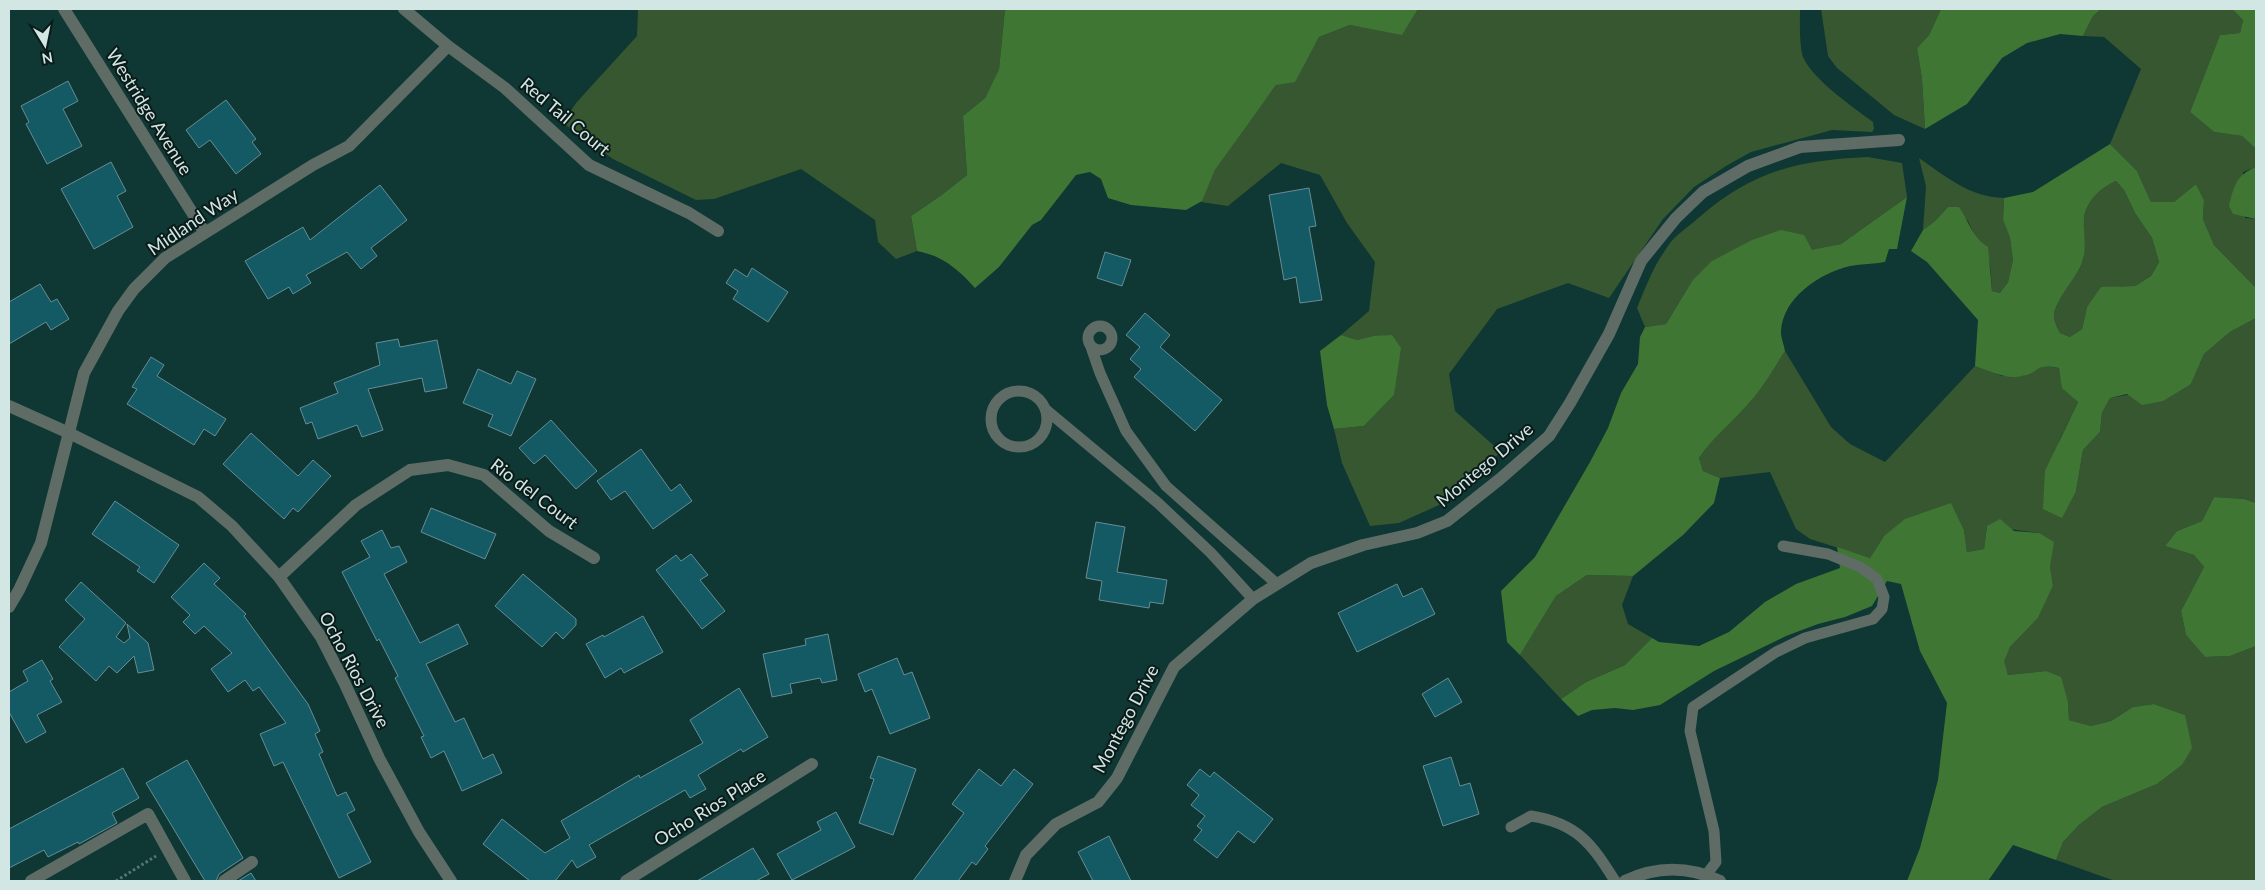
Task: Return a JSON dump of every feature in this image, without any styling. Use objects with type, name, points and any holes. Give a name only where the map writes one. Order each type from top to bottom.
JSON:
[{"type":"street","name":"Westridge Avenue","points":[[64,9],[206,233]]},
{"type":"street","name":"Red Tail Court","points":[[404,9],[448,46],[504,88],[589,165],[689,212],[718,231]]},
{"type":"street","name":"Midland Way","points":[[9,607],[41,543],[84,374],[118,311],[134,289],[165,258],[313,165],[349,146],[448,46]]},
{"type":"street","name":"Montego Drive","points":[[1015,881],[1026,855],[1056,824],[1098,802],[1117,778],[1174,667],[1253,598],[1311,562],[1363,545],[1417,533],[1447,521],[1500,479],[1549,436],[1609,334],[1641,261],[1676,218],[1703,192],[1748,166],[1800,147],[1899,140]]},
{"type":"street","name":"Ocho Rios Drive","points":[[9,406],[69,433],[198,497],[232,526],[280,577],[321,637],[379,758],[419,832],[451,881]]},
{"type":"street","name":"Rio del Court","points":[[280,577],[356,505],[410,470],[448,465],[484,475],[549,531],[594,558]]},
{"type":"street","name":"Ocho Rios Place","points":[[626,881],[812,764]]},
{"type":"street","points":[[31,881],[148,814],[185,881]]},
{"type":"street","points":[[224,881],[252,862]]},
{"type":"street","points":[[1625,881],[1666,868],[1691,870],[1720,881]]},
{"type":"lane","points":[[1091,347],[1100,373],[1126,431],[1166,486],[1277,584]]},
{"type":"lane","points":[[1045,408],[1046,426],[1043,434],[1030,445],[1012,446],[1004,443],[997,438],[992,429],[992,410],[997,401],[1013,391],[1032,394],[1040,400],[1045,408],[1158,503],[1212,553],[1253,598]]},
{"type":"lane","points":[[1706,875],[1716,862],[1714,831],[1690,731],[1693,707],[1776,652],[1806,638],[1873,619],[1882,609],[1884,597],[1877,579],[1860,567],[1828,554],[1783,546]]},
{"type":"lane","points":[[1510,827],[1531,816],[1573,829],[1595,849],[1615,881]]},
{"type":"path","points":[[116,881],[168,849]]},
{"type":"green space","points":[[638,9],[1005,9],[999,69],[985,98],[963,116],[967,175],[911,216],[917,251],[896,259],[878,242],[875,220],[801,169],[714,199],[696,200],[613,159],[563,123],[576,103],[637,36]]},
{"type":"green space","points":[[1005,9],[1418,9],[1402,35],[1350,25],[1319,37],[1295,82],[1276,85],[1215,170],[1202,201],[1186,210],[1131,205],[1108,198],[1101,179],[1090,172],[1076,175],[1041,220],[1032,225],[999,267],[975,288],[949,264],[935,256],[917,251],[911,216],[967,175],[963,116],[985,98],[999,69]]},
{"type":"green space","points":[[1418,9],[1800,9],[1802,55],[1804,59],[1825,85],[1873,122],[1874,129],[1872,132],[1832,130],[1751,152],[1726,166],[1694,187],[1663,219],[1609,298],[1568,283],[1497,309],[1449,374],[1455,411],[1501,452],[1439,505],[1399,523],[1370,526],[1342,463],[1334,429],[1364,426],[1394,395],[1395,382],[1373,336],[1357,340],[1341,335],[1369,311],[1375,262],[1347,223],[1320,175],[1281,163],[1228,206],[1201,202],[1215,170],[1260,106],[1276,85],[1309,55],[1319,37],[1350,25],[1402,34]]},
{"type":"green space","points":[[1821,9],[1941,9],[1929,35],[1917,48],[1922,79],[1925,129],[1894,115],[1837,68],[1828,56]]},
{"type":"green space","points":[[1941,9],[2101,9],[2093,16],[2083,36],[2060,34],[2027,43],[2002,58],[1967,104],[1925,129],[1922,79],[1917,48],[1929,35]]},
{"type":"green space","points":[[2101,9],[2232,9],[2243,20],[2240,33],[2220,35],[2190,112],[2214,132],[2242,136],[2256,149],[2256,167],[2243,172],[2245,218],[2256,219],[2256,288],[2214,245],[2203,219],[2204,200],[2196,184],[2174,202],[2151,202],[2137,171],[2110,144],[2141,69],[2104,37],[2083,36],[2093,16]]},
{"type":"green space","points":[[2232,9],[2256,9],[2256,149],[2242,136],[2214,132],[2190,112],[2220,35],[2240,33],[2243,20]]},
{"type":"green space","points":[[2110,144],[2137,171],[2151,202],[2174,202],[2196,184],[2204,200],[2203,219],[2214,245],[2256,288],[2256,318],[2230,332],[2204,354],[2191,384],[2163,401],[2142,405],[2127,394],[2110,398],[2102,413],[2100,432],[2083,450],[2076,491],[2062,518],[2043,509],[2045,471],[2078,402],[2062,388],[2059,368],[2041,367],[2028,374],[2010,377],[1975,366],[1978,320],[1927,262],[1911,251],[1923,230],[1935,221],[1948,207],[1959,207],[1974,234],[1988,247],[1992,291],[2000,293],[2008,282],[2013,260],[2010,238],[2003,220],[2004,198],[2033,192]],"holes":[[[2116,181],[2124,190],[2135,213],[2152,238],[2159,262],[2151,276],[2135,286],[2101,287],[2087,307],[2082,329],[2070,337],[2060,333],[2054,318],[2055,311],[2081,266],[2085,249],[2084,221],[2087,208],[2094,196]]]},
{"type":"green space","points":[[1868,157],[1902,163],[1907,197],[1841,244],[1692,281],[1666,324],[1645,327],[1637,308],[1659,261],[1668,246],[1681,232],[1716,204],[1736,190],[1775,172],[1818,161]]},
{"type":"green space","points":[[1919,158],[1949,179],[1969,190],[1991,197],[2004,198],[2003,220],[2010,238],[2013,260],[2008,282],[2000,293],[1992,291],[1990,264],[1968,221],[1948,207],[1935,221],[1923,230],[1926,186]]},
{"type":"green space","points":[[2256,167],[2256,219],[2233,214],[2229,206],[2237,182],[2249,170]]},
{"type":"green space","points":[[2116,181],[2124,190],[2135,213],[2152,238],[2159,262],[2151,276],[2135,286],[2120,286],[2087,307],[2082,329],[2070,337],[2060,333],[2054,318],[2055,311],[2081,266],[2084,249],[2084,221],[2087,208],[2094,196]]},
{"type":"green space","points":[[1907,197],[1897,249],[1889,249],[1885,262],[1850,266],[1827,274],[1805,289],[1788,308],[1781,332],[1785,351],[1754,397],[1710,443],[1699,458],[1703,471],[1720,478],[1714,503],[1683,535],[1633,576],[1587,575],[1556,596],[1520,655],[1507,642],[1501,591],[1535,557],[1590,462],[1608,428],[1621,393],[1638,364],[1640,337],[1645,327],[1666,324],[1692,281],[1712,261],[1752,240],[1781,230],[1804,235],[1812,250],[1841,244]]},
{"type":"green space","points":[[2256,318],[2256,503],[2244,499],[2214,497],[2202,521],[2177,531],[2165,546],[2194,555],[2204,567],[2181,611],[2186,635],[2205,657],[2230,656],[2256,646],[2256,881],[2115,881],[2056,860],[2063,842],[2079,825],[2102,807],[2157,784],[2182,765],[2185,715],[2154,704],[2133,707],[2111,721],[2091,726],[2069,720],[2068,702],[2046,671],[2008,675],[2003,661],[2010,647],[2038,618],[2053,586],[2050,566],[2039,533],[1987,526],[1984,549],[1967,552],[1964,530],[1951,504],[1884,536],[1870,558],[1810,539],[1796,529],[1770,472],[1720,478],[1703,471],[1699,458],[1710,443],[1754,397],[1785,351],[1831,427],[1850,444],[1885,462],[1975,366],[2002,376],[2022,376],[2041,365],[2059,368],[2063,388],[2078,402],[2059,441],[2076,491],[2083,450],[2100,432],[2102,413],[2110,398],[2191,384],[2204,354],[2230,332]]},
{"type":"green space","points":[[1341,335],[1357,340],[1373,336],[1392,335],[1401,348],[1394,395],[1364,426],[1334,429],[1327,405],[1320,351]]},
{"type":"green space","points":[[2214,497],[2244,499],[2256,503],[2256,646],[2230,656],[2205,657],[2186,635],[2181,611],[2204,567],[2194,555],[2165,546],[2177,531],[2202,521]]},
{"type":"green space","points":[[1951,503],[1964,530],[1967,552],[1984,549],[1987,526],[2000,519],[2014,531],[2039,533],[2054,542],[2050,566],[2053,586],[2038,618],[2010,647],[2004,661],[2008,675],[2046,671],[2061,677],[2068,702],[2069,720],[2091,726],[2111,721],[2133,707],[2154,704],[2185,715],[2192,748],[2182,765],[2157,784],[2102,807],[2079,825],[2063,842],[2056,860],[2013,845],[1988,881],[1907,881],[1920,848],[1938,780],[1947,703],[1920,651],[1901,584],[1887,581],[1872,606],[1786,636],[1714,671],[1660,705],[1633,710],[1615,708],[1592,710],[1578,716],[1561,699],[1586,682],[1625,665],[1652,638],[1659,642],[1699,646],[1729,632],[1765,602],[1796,584],[1840,568],[1837,547],[1870,558],[1884,536],[1905,519]]},
{"type":"green space","points":[[1587,575],[1633,576],[1622,605],[1628,624],[1652,638],[1625,665],[1586,682],[1561,699],[1520,655],[1556,596]]},
{"type":"building","points":[[68,81],[78,101],[63,109],[82,146],[47,164],[26,124],[29,122],[21,106]]},
{"type":"building","points":[[226,100],[256,139],[252,142],[261,154],[236,174],[210,140],[199,148],[186,130]]},
{"type":"building","points":[[111,162],[126,191],[117,196],[133,227],[94,249],[61,189]]},
{"type":"building","points":[[380,185],[407,220],[371,248],[377,256],[361,269],[347,252],[306,275],[311,283],[293,294],[289,287],[268,299],[245,261],[303,227],[310,240]]},
{"type":"building","points":[[1309,188],[1316,226],[1309,227],[1322,300],[1300,303],[1296,277],[1284,280],[1269,195]]},
{"type":"building","points":[[1105,252],[1131,260],[1122,286],[1097,278]]},
{"type":"building","points":[[752,268],[788,292],[768,322],[733,299],[738,291],[726,283],[735,269],[747,277]]},
{"type":"building","points":[[40,284],[51,302],[57,299],[69,319],[51,330],[46,322],[9,344],[9,302]]},
{"type":"building","points":[[1145,313],[1170,335],[1160,347],[1222,400],[1195,431],[1134,377],[1141,369],[1130,359],[1140,347],[1126,335]]},
{"type":"building","points":[[398,339],[400,347],[437,340],[447,388],[425,392],[422,378],[368,389],[383,430],[362,437],[357,425],[318,439],[312,422],[306,424],[300,408],[338,393],[334,383],[380,365],[376,343]]},
{"type":"building","points":[[151,357],[164,365],[157,376],[226,419],[215,436],[204,429],[194,445],[127,404],[137,389],[132,387]]},
{"type":"building","points":[[478,369],[511,384],[517,371],[536,379],[511,436],[488,426],[493,415],[463,403]]},
{"type":"building","points":[[551,420],[597,471],[576,489],[545,455],[534,464],[519,448]]},
{"type":"building","points":[[251,433],[298,476],[313,460],[331,476],[298,512],[293,508],[284,519],[223,464]]},
{"type":"building","points":[[641,449],[671,491],[680,484],[692,501],[653,529],[625,491],[611,500],[597,481]]},
{"type":"building","points":[[115,501],[179,545],[154,583],[137,571],[140,567],[92,534]]},
{"type":"building","points":[[431,508],[496,534],[485,559],[421,532]]},
{"type":"building","points":[[1096,522],[1125,527],[1117,572],[1167,580],[1163,604],[1150,602],[1149,608],[1099,600],[1102,581],[1086,578]]},
{"type":"building","points":[[382,530],[391,548],[399,546],[407,562],[384,574],[420,643],[458,624],[468,644],[426,664],[455,722],[464,718],[483,759],[493,754],[502,773],[462,791],[444,751],[431,758],[421,737],[424,736],[395,678],[398,676],[379,639],[377,641],[342,572],[370,557],[361,541]]},
{"type":"building","points":[[691,554],[708,575],[700,580],[725,611],[702,629],[656,570],[676,555],[681,561]]},
{"type":"building","points":[[204,563],[220,578],[214,584],[246,614],[244,616],[308,704],[320,731],[315,734],[323,752],[319,754],[337,796],[346,792],[355,810],[347,814],[371,862],[339,878],[283,762],[274,766],[260,734],[286,723],[259,687],[253,691],[245,680],[228,692],[211,669],[232,653],[204,626],[195,634],[183,622],[190,615],[171,597]]},
{"type":"building","points":[[523,574],[576,619],[576,625],[563,639],[556,632],[542,647],[495,606]]},
{"type":"building","points":[[81,582],[126,623],[116,637],[124,643],[130,638],[127,624],[148,643],[154,670],[138,673],[134,656],[117,673],[109,666],[96,681],[59,647],[85,619],[65,600]]},
{"type":"building","points":[[1397,584],[1403,597],[1422,588],[1435,614],[1357,652],[1338,613]]},
{"type":"building","points":[[643,616],[663,652],[624,673],[621,668],[605,678],[586,644],[603,635],[604,637]]},
{"type":"building","points":[[828,634],[837,680],[822,683],[820,678],[790,684],[792,693],[772,697],[763,654],[806,645],[805,639]]},
{"type":"building","points":[[897,658],[904,675],[912,672],[930,718],[890,734],[872,689],[865,692],[858,674]]},
{"type":"building","points":[[42,660],[53,679],[50,681],[62,702],[37,715],[46,732],[26,743],[9,712],[9,692],[28,681],[23,671]]},
{"type":"building","points":[[1448,678],[1462,702],[1435,717],[1422,694]]},
{"type":"building","points":[[739,688],[768,737],[743,752],[741,749],[698,775],[706,789],[690,798],[685,790],[589,845],[596,857],[577,868],[572,860],[555,881],[530,881],[483,844],[502,819],[545,853],[570,838],[561,821],[639,775],[640,778],[703,743],[690,720]]},
{"type":"building","points":[[878,756],[916,769],[893,835],[859,823],[874,779],[870,778]]},
{"type":"building","points":[[1451,757],[1460,786],[1470,783],[1479,814],[1443,826],[1423,766]]},
{"type":"building","points":[[187,760],[243,858],[219,874],[216,881],[205,881],[146,783]]},
{"type":"building","points":[[123,768],[139,798],[112,813],[117,823],[79,844],[78,842],[48,857],[44,850],[9,868],[9,829]]},
{"type":"building","points":[[979,769],[1001,786],[1014,769],[1033,784],[985,846],[988,849],[976,865],[972,862],[958,881],[913,881],[964,813],[952,804]]},
{"type":"building","points":[[1200,769],[1210,777],[1214,772],[1273,819],[1254,843],[1238,831],[1217,858],[1194,840],[1202,830],[1197,826],[1205,816],[1191,805],[1199,795],[1187,785]]},
{"type":"building","points":[[836,812],[855,847],[792,880],[777,854],[821,830],[817,822]]},
{"type":"building","points":[[1109,836],[1131,881],[1093,881],[1078,852]]},
{"type":"building","points":[[753,848],[769,874],[756,881],[697,881]]},
{"type":"building","points":[[251,873],[256,881],[238,881]]}]
